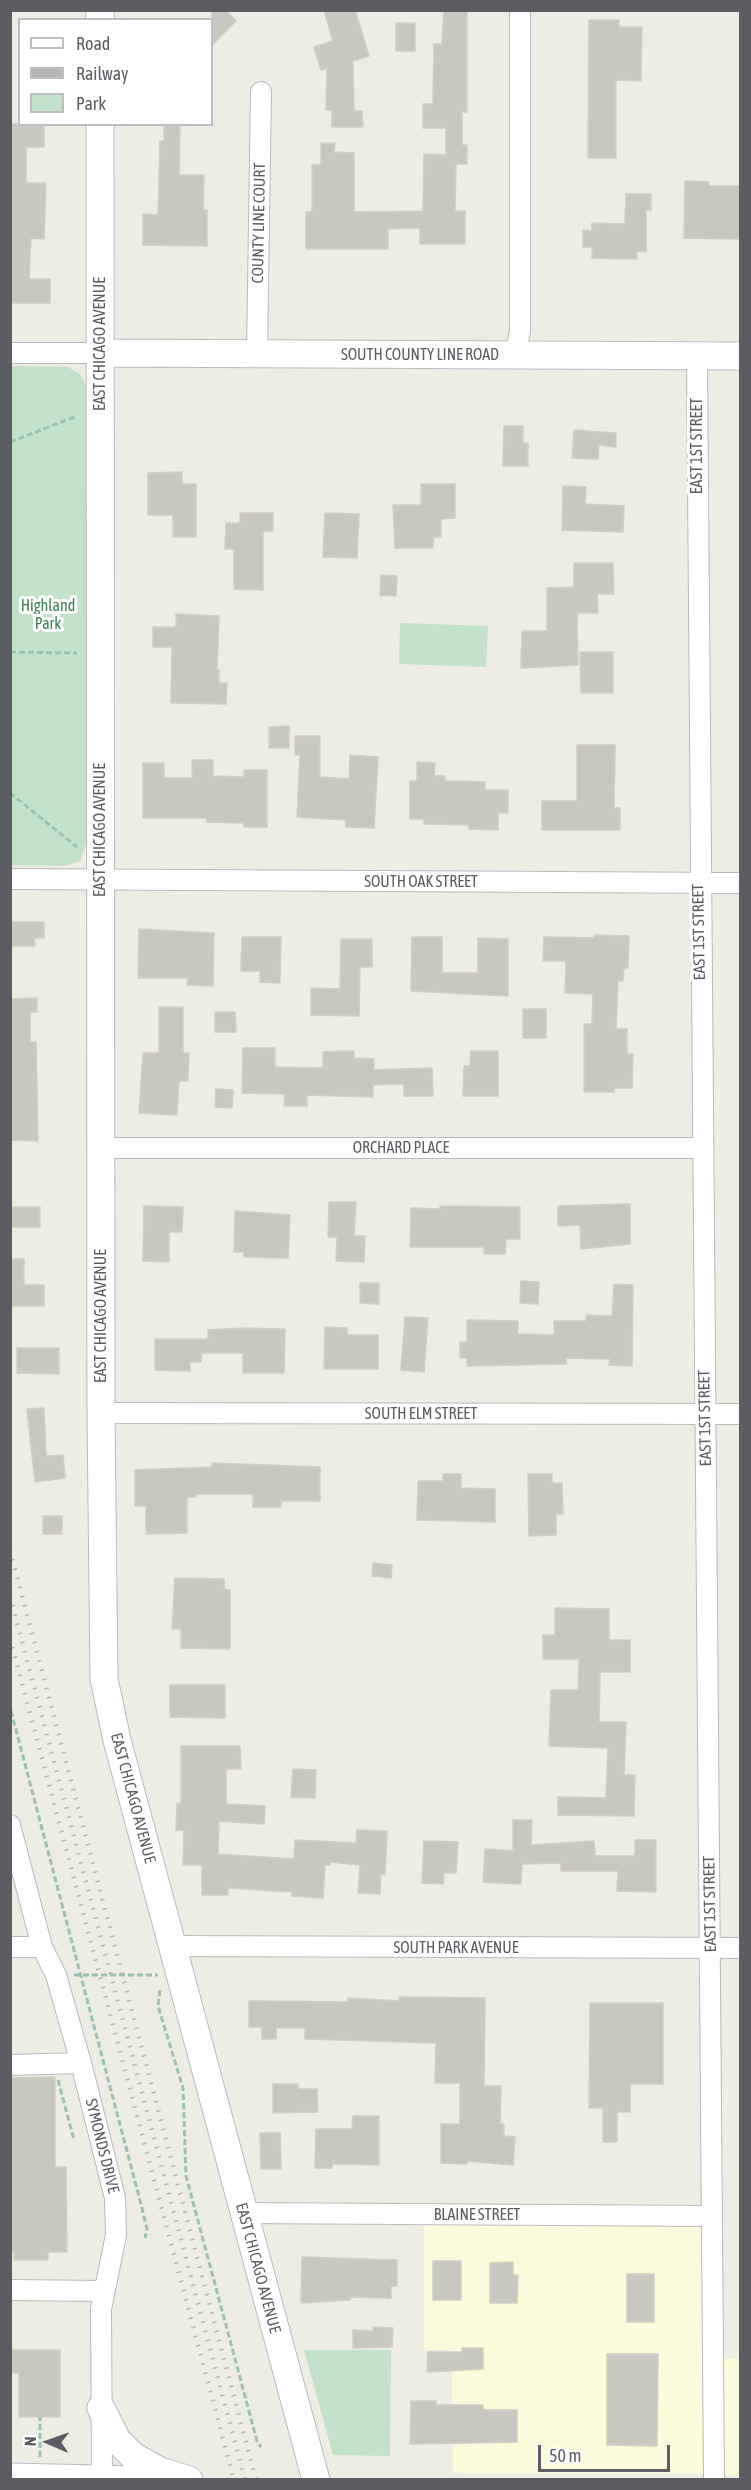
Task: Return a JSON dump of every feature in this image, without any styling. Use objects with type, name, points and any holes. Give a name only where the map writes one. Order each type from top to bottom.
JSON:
[{"type":"main road","name":"EAST CHICAGO AVENUE","points":[[100,126],[100,1148],[104,1679],[117,1740],[242,2213],[316,2480]]},
{"type":"main road","name":"SOUTH COUNTY LINE ROAD","points":[[99,353],[741,356]]},
{"type":"main road","points":[[101,2408],[117,2440],[133,2456],[160,2471],[189,2480]]},
{"type":"main road","points":[[10,2477],[141,2480]]},
{"type":"street","points":[[515,355],[520,331],[520,10]]},
{"type":"street","name":"COUNTY LINE COURT","points":[[257,354],[261,92]]},
{"type":"street","points":[[10,353],[99,353]]},
{"type":"street","name":"EAST 1ST STREET","points":[[697,356],[699,883],[714,2480]]},
{"type":"street","name":"SOUTH OAK STREET","points":[[10,879],[741,883]]},
{"type":"street","name":"ORCHARD PLACE","points":[[100,1148],[702,1148]]},
{"type":"street","name":"SOUTH ELM STREET","points":[[101,1413],[741,1414]]},
{"type":"street","name":"SYMONDS DRIVE","points":[[10,1825],[42,1947],[56,1975],[81,2063],[115,2198],[116,2235],[104,2291],[102,2479]]},
{"type":"street","name":"SOUTH PARK AVENUE","points":[[172,1946],[741,1948]]},
{"type":"street","points":[[10,1947],[42,1947]]},
{"type":"street","points":[[10,2065],[81,2063]]},
{"type":"street","name":"BLAINE STREET","points":[[242,2213],[712,2216]]},
{"type":"street","points":[[10,2290],[104,2291]]},
{"type":"path","points":[[10,442],[77,416]]},
{"type":"path","points":[[10,652],[77,653]]},
{"type":"path","points":[[10,794],[77,847]]},
{"type":"path","points":[[11,1711],[147,2229],[145,2238]]},
{"type":"path","points":[[56,1975],[162,1976]]},
{"type":"path","points":[[161,1986],[158,2006],[183,2088],[186,2176],[257,2441],[261,2447]]},
{"type":"path","points":[[53,2064],[74,2140]]},
{"type":"path","points":[[40,2417],[40,2459]]},
{"type":"shaded area","points":[[705,2223],[707,2474],[453,2473],[452,2350],[424,2350],[424,2224]]},
{"type":"shaded area","points":[[723,2359],[740,2359],[740,2475],[724,2475]]},
{"type":"green space","name":"Highland Park","points":[[11,366],[68,367],[80,374],[86,385],[86,844],[80,861],[64,866],[11,865]]},
{"type":"green space","points":[[400,623],[488,626],[486,667],[399,664]]},
{"type":"green space","points":[[304,2350],[391,2350],[390,2456],[333,2455]]},
{"type":"building","points":[[212,10],[226,10],[236,21],[213,44],[213,18]]},
{"type":"building","points":[[324,10],[355,10],[369,56],[353,61],[354,111],[362,111],[363,127],[332,127],[332,110],[326,110],[327,68],[321,70],[314,47],[333,41]]},
{"type":"building","points":[[444,10],[467,10],[467,112],[462,112],[462,145],[467,145],[467,164],[456,164],[455,211],[465,211],[465,244],[420,244],[420,228],[388,229],[388,249],[306,249],[306,212],[312,212],[312,165],[321,165],[321,143],[335,143],[334,152],[354,153],[354,212],[423,211],[424,154],[446,155],[446,128],[423,128],[423,104],[433,104],[434,44],[442,44]]},
{"type":"building","points":[[589,20],[619,20],[619,27],[642,27],[641,81],[616,80],[616,158],[588,158]]},
{"type":"building","points":[[396,23],[415,23],[415,51],[396,51]]},
{"type":"building","points":[[10,124],[44,126],[44,147],[26,147],[26,183],[46,183],[44,239],[31,238],[29,279],[50,279],[50,303],[10,303]]},
{"type":"building","points":[[164,126],[180,126],[179,175],[204,175],[203,210],[207,210],[207,246],[143,245],[143,214],[158,215],[160,141],[164,141]]},
{"type":"building","points":[[685,181],[709,182],[709,186],[741,186],[741,239],[684,238]]},
{"type":"building","points":[[626,194],[651,194],[651,210],[646,210],[646,252],[637,251],[637,259],[592,258],[592,247],[583,247],[583,230],[592,231],[592,223],[625,224]]},
{"type":"building","points":[[504,426],[523,426],[523,443],[528,443],[528,466],[503,466]]},
{"type":"building","points":[[574,430],[616,433],[616,447],[599,445],[598,459],[572,458]]},
{"type":"building","points":[[182,472],[182,484],[196,484],[196,537],[173,537],[173,515],[148,515],[148,473]]},
{"type":"building","points":[[421,484],[455,484],[455,518],[441,519],[441,537],[433,537],[433,548],[395,548],[393,505],[421,505]]},
{"type":"building","points":[[563,486],[586,487],[585,504],[624,506],[623,532],[562,530]]},
{"type":"building","points":[[240,513],[273,513],[273,531],[263,531],[263,590],[234,589],[234,549],[225,549],[226,523],[240,523]]},
{"type":"building","points":[[325,513],[359,514],[357,558],[323,557]]},
{"type":"building","points":[[574,563],[613,563],[614,594],[597,594],[598,613],[577,613],[578,665],[521,668],[522,631],[547,631],[547,588],[574,587]]},
{"type":"building","points":[[381,575],[397,576],[396,596],[380,595]]},
{"type":"building","points":[[176,614],[219,616],[217,670],[219,670],[219,683],[227,683],[226,704],[171,703],[172,647],[153,647],[153,627],[176,627]]},
{"type":"building","points":[[580,652],[613,652],[613,693],[581,693]]},
{"type":"building","points":[[289,726],[289,748],[269,748],[269,727]]},
{"type":"building","points":[[295,736],[320,736],[320,777],[349,779],[350,755],[378,757],[374,828],[346,827],[346,820],[297,817],[300,755],[295,755]]},
{"type":"building","points":[[577,745],[615,745],[614,808],[620,808],[620,830],[542,830],[542,801],[577,801]]},
{"type":"building","points":[[192,760],[213,760],[213,776],[244,777],[244,770],[267,770],[267,827],[244,827],[244,823],[207,822],[207,818],[143,818],[143,763],[164,763],[164,778],[192,778]]},
{"type":"building","points":[[417,762],[435,763],[434,776],[445,776],[445,781],[485,782],[485,790],[508,790],[508,813],[498,813],[498,830],[469,829],[469,825],[424,824],[424,819],[410,819],[410,781],[417,781]]},
{"type":"building","points":[[10,922],[44,922],[44,938],[34,938],[35,946],[10,946]]},
{"type":"building","points":[[139,929],[214,933],[213,986],[187,985],[188,978],[138,978]]},
{"type":"building","points":[[594,935],[629,936],[628,968],[624,968],[623,981],[618,981],[616,1029],[627,1029],[627,1054],[633,1054],[632,1088],[614,1088],[614,1092],[584,1092],[584,1024],[592,1024],[593,994],[565,993],[566,961],[543,961],[544,937],[594,938]]},
{"type":"building","points":[[242,937],[281,937],[280,983],[260,982],[260,971],[241,971]]},
{"type":"building","points":[[412,937],[442,937],[442,973],[478,973],[478,938],[508,939],[508,996],[411,991]]},
{"type":"building","points":[[341,939],[372,939],[372,967],[360,967],[359,1016],[311,1015],[311,988],[340,989]]},
{"type":"building","points":[[37,998],[37,1012],[30,1012],[30,1042],[36,1042],[38,1141],[10,1140],[10,999]]},
{"type":"building","points":[[159,1007],[183,1007],[183,1053],[189,1053],[188,1081],[179,1081],[177,1115],[139,1113],[143,1053],[159,1053]]},
{"type":"building","points":[[523,1009],[546,1009],[546,1038],[523,1038]]},
{"type":"building","points":[[215,1012],[235,1012],[236,1032],[215,1032]]},
{"type":"building","points":[[243,1048],[275,1048],[275,1067],[323,1068],[323,1052],[354,1051],[354,1058],[374,1059],[374,1070],[432,1068],[433,1096],[404,1096],[404,1084],[373,1085],[373,1097],[307,1095],[307,1106],[284,1106],[285,1094],[242,1093]]},
{"type":"building","points":[[471,1051],[498,1051],[498,1096],[463,1096],[464,1066],[470,1066]]},
{"type":"building","points":[[216,1089],[233,1090],[232,1108],[215,1107]]},
{"type":"building","points":[[329,1202],[356,1202],[354,1236],[365,1236],[364,1262],[336,1261],[337,1237],[328,1237]]},
{"type":"building","points":[[630,1204],[630,1244],[581,1249],[580,1225],[558,1226],[558,1206]]},
{"type":"building","points":[[144,1206],[183,1207],[182,1232],[169,1232],[169,1262],[143,1261]]},
{"type":"building","points":[[440,1206],[520,1207],[520,1239],[506,1239],[505,1254],[484,1254],[484,1247],[410,1247],[411,1208],[441,1209]]},
{"type":"building","points":[[10,1207],[40,1207],[40,1227],[10,1227]]},
{"type":"building","points":[[235,1211],[290,1215],[288,1258],[244,1257],[244,1252],[234,1252]]},
{"type":"building","points":[[10,1259],[24,1259],[24,1285],[44,1285],[44,1306],[10,1306]]},
{"type":"building","points":[[521,1281],[539,1282],[538,1304],[520,1303]]},
{"type":"building","points":[[360,1283],[379,1283],[379,1304],[360,1303]]},
{"type":"building","points":[[614,1284],[633,1285],[632,1366],[609,1365],[610,1359],[566,1358],[566,1364],[467,1366],[467,1358],[460,1358],[460,1342],[467,1342],[467,1320],[518,1321],[518,1334],[554,1335],[554,1321],[586,1321],[586,1315],[612,1316]]},
{"type":"building","points":[[405,1317],[428,1318],[424,1372],[401,1370]]},
{"type":"building","points":[[325,1327],[347,1328],[347,1335],[378,1335],[378,1369],[324,1369]]},
{"type":"building","points":[[285,1329],[284,1373],[243,1373],[243,1353],[201,1353],[201,1362],[190,1362],[190,1371],[155,1370],[155,1339],[208,1339],[208,1330]]},
{"type":"building","points":[[17,1348],[59,1348],[59,1374],[17,1373]]},
{"type":"building","points":[[44,1408],[46,1456],[63,1455],[65,1478],[35,1482],[27,1409]]},
{"type":"building","points":[[212,1463],[320,1467],[320,1501],[281,1501],[281,1507],[253,1507],[253,1494],[196,1494],[196,1497],[187,1497],[187,1533],[146,1534],[146,1506],[135,1506],[135,1470],[212,1467]]},
{"type":"building","points":[[443,1474],[461,1474],[461,1488],[495,1489],[495,1522],[417,1520],[418,1481],[443,1481]]},
{"type":"building","points":[[528,1474],[552,1474],[552,1483],[562,1483],[563,1514],[556,1514],[556,1535],[529,1536]]},
{"type":"building","points":[[43,1516],[62,1516],[62,1534],[43,1534]]},
{"type":"building","points":[[373,1563],[392,1565],[391,1578],[372,1576]]},
{"type":"building","points":[[175,1578],[224,1579],[224,1589],[230,1590],[230,1649],[181,1648],[181,1629],[172,1629]]},
{"type":"building","points":[[555,1608],[609,1609],[609,1640],[630,1640],[630,1672],[600,1672],[599,1722],[626,1722],[624,1775],[635,1775],[634,1816],[558,1815],[558,1797],[606,1798],[608,1748],[549,1746],[551,1690],[578,1690],[579,1659],[543,1659],[543,1635],[555,1635]]},
{"type":"building","points":[[170,1685],[225,1685],[225,1718],[170,1717]]},
{"type":"building","points":[[181,1746],[240,1746],[241,1769],[226,1769],[226,1804],[265,1806],[264,1824],[219,1821],[218,1854],[294,1859],[295,1840],[356,1843],[357,1830],[387,1831],[385,1875],[381,1874],[380,1894],[358,1893],[360,1865],[330,1862],[330,1865],[325,1865],[323,1898],[292,1896],[292,1892],[228,1888],[228,1895],[202,1895],[202,1865],[183,1865],[184,1830],[176,1830],[177,1803],[181,1803]]},
{"type":"building","points":[[293,1769],[316,1770],[315,1798],[291,1797]]},
{"type":"building","points":[[513,1820],[532,1820],[531,1845],[594,1841],[595,1856],[635,1856],[635,1840],[656,1840],[656,1892],[617,1891],[618,1871],[561,1871],[561,1863],[522,1864],[521,1884],[483,1882],[485,1849],[513,1851]]},
{"type":"building","points":[[424,1841],[458,1842],[456,1873],[444,1873],[443,1884],[422,1883]]},
{"type":"building","points":[[399,1997],[485,1998],[484,2086],[501,2086],[500,2124],[504,2124],[504,2136],[515,2137],[513,2165],[467,2161],[467,2164],[441,2163],[441,2124],[460,2124],[460,2083],[435,2083],[436,2043],[305,2039],[305,2028],[276,2028],[276,2039],[262,2039],[262,2027],[249,2027],[249,2001],[348,2002],[348,1998],[399,2001]]},
{"type":"building","points":[[590,2003],[663,2003],[663,2084],[630,2084],[630,2112],[617,2112],[617,2142],[603,2142],[603,2108],[589,2108]]},
{"type":"building","points":[[55,2077],[55,2167],[66,2167],[67,2252],[48,2252],[48,2260],[14,2260],[14,2252],[10,2252],[10,2078]]},
{"type":"building","points":[[273,2084],[298,2084],[298,2089],[317,2089],[318,2112],[273,2113]]},
{"type":"building","points":[[353,2116],[379,2116],[379,2165],[332,2164],[332,2168],[315,2168],[316,2129],[352,2129]]},
{"type":"building","points":[[260,2133],[280,2133],[281,2169],[261,2169]]},
{"type":"building","points":[[302,2257],[397,2260],[397,2286],[391,2286],[391,2298],[350,2297],[350,2300],[301,2303]]},
{"type":"building","points":[[433,2261],[461,2261],[461,2300],[433,2300]]},
{"type":"building","points":[[513,2262],[513,2275],[518,2275],[517,2303],[490,2303],[490,2263]]},
{"type":"building","points":[[627,2274],[654,2274],[654,2322],[627,2322]]},
{"type":"building","points":[[373,2327],[393,2328],[392,2347],[353,2348],[353,2330],[373,2331]]},
{"type":"building","points":[[462,2348],[483,2348],[483,2369],[427,2372],[428,2352],[462,2352]]},
{"type":"building","points":[[10,2350],[60,2350],[60,2417],[19,2417],[19,2373],[10,2373]]},
{"type":"building","points":[[607,2354],[658,2354],[657,2446],[607,2445]]},
{"type":"building","points":[[411,2401],[436,2401],[436,2405],[483,2405],[483,2410],[517,2410],[517,2442],[410,2444]]},
{"type":"railway","points":[[10,1550],[256,2480]]},
{"type":"railway","points":[[10,1596],[245,2480]]},
{"type":"railway","points":[[10,1638],[234,2480]]}]
